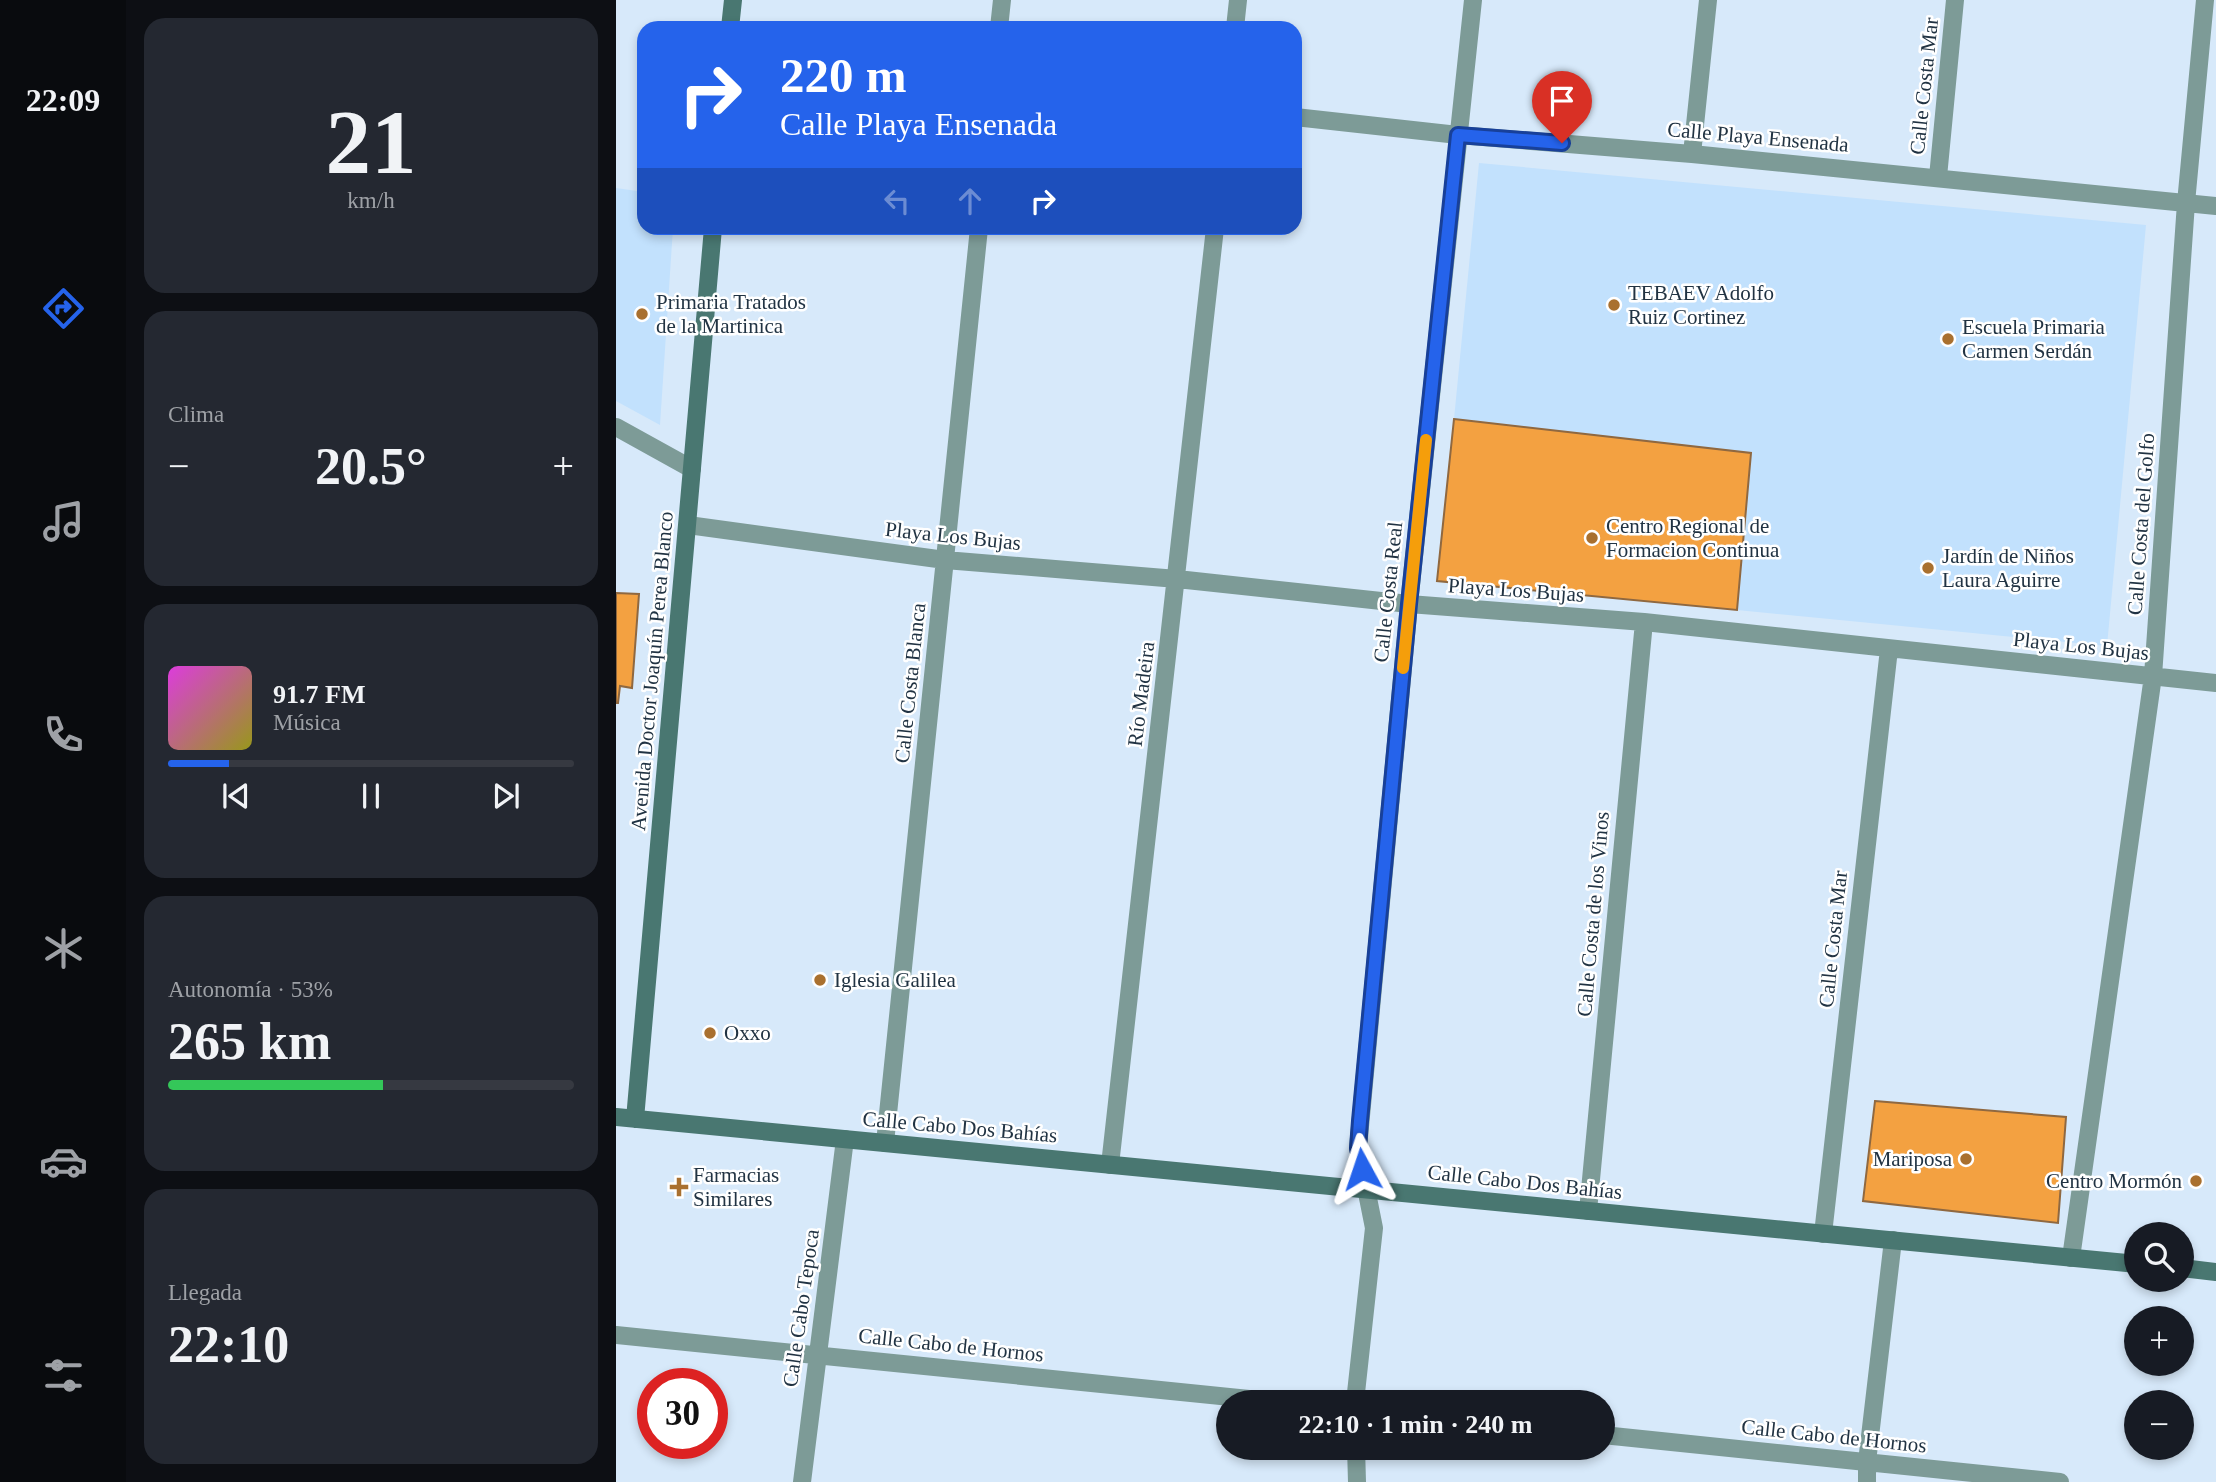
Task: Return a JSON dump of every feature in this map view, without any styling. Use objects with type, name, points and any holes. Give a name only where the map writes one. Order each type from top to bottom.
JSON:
[{"type":"main road","points":[[731,21],[733,0]]},
{"type":"main road","name":"Avenida Doctor Joaquín Perea Blanco","points":[[635,1119],[712,235]]},
{"type":"main road","name":"Calle Cabo Dos Bahías","points":[[616,1117],[2124,1263]]},
{"type":"main road","points":[[2194,1269],[2216,1272]]},
{"type":"street","points":[[1000,21],[1002,0]]},
{"type":"street","points":[[1236,21],[1238,0]]},
{"type":"street","name":"Calle Costa Real","points":[[1356,1390],[1374,1228],[1358,1148],[1409,604],[1472,0]]},
{"type":"street","points":[[1692,153],[1708,0]]},
{"type":"street","name":"Calle Costa Mar","points":[[1938,177],[1955,0]]},
{"type":"street","name":"Calle Costa del Golfo","points":[[2071,1258],[2153,676],[2186,203],[2205,0]]},
{"type":"street","name":"Calle Playa Ensenada","points":[[1302,118],[1458,135],[1692,153],[2216,206]]},
{"type":"street","name":"Calle Costa Blanca","points":[[886,1143],[978,235]]},
{"type":"street","name":"Río Madeira","points":[[1110,1165],[1214,235]]},
{"type":"street","points":[[616,427],[692,469]]},
{"type":"street","name":"Playa Los Bujas","points":[[688,525],[945,560],[1177,579],[1409,604],[1644,622],[2216,683]]},
{"type":"street","name":"Calle Costa de los Vinos","points":[[1588,1211],[1644,622]]},
{"type":"street","name":"Calle Costa Mar","points":[[1823,1234],[1889,649]]},
{"type":"street","name":"Calle Cabo Tepoca","points":[[802,1482],[845,1139]]},
{"type":"street","points":[[1867,1482],[1867,1462],[1894,1240]]},
{"type":"street","name":"Calle Cabo de Hornos","points":[[616,1335],[1216,1395]]},
{"type":"street","name":"Calle Cabo de Hornos","points":[[1615,1436],[2060,1482]]},
{"type":"street","points":[[1356,1460],[1357,1482]]},
{"type":"shaded area","points":[[1479,163],[2146,225],[2107,646],[1737,610],[1750,453],[1454,419]]},
{"type":"shaded area","name":"Primaria Tratados de la Martinica","points":[[616,188],[637,191],[637,235],[673,235],[660,425],[616,401]]},
{"type":"building","name":"Centro Regional de Formacion Continua","points":[[1454,419],[1751,453],[1737,610],[1437,581]]},
{"type":"building","points":[[616,593],[639,594],[632,688],[620,686],[618,703],[616,703]]},
{"type":"building","name":"Mariposa","points":[[1875,1101],[2066,1117],[2058,1223],[1863,1201]]},
{"type":"slow traffic","points":[[1403,668],[1426,440]]},
{"type":"place","name":"TEBAEV Adolfo Ruiz Cortinez","points":[[1614,305]]},
{"type":"place","name":"Primaria Tratados de la Martinica","points":[[642,314]]},
{"type":"place","name":"Escuela Primaria Carmen Serdán","points":[[1948,339]]},
{"type":"place","name":"Centro Regional de Formacion Continua","points":[[1592,538]]},
{"type":"place","name":"Jardín de Niños Laura Aguirre","points":[[1928,568]]},
{"type":"place","name":"Iglesia Galilea","points":[[820,980]]},
{"type":"place","name":"Oxxo","points":[[710,1033]]},
{"type":"place","name":"Mariposa","points":[[1966,1159]]},
{"type":"place","name":"Centro Mormón","points":[[2196,1181]]},
{"type":"place","name":"Farmacias Similares","points":[[679,1187]]},
{"type":"route","points":[[1362,1169],[1358,1148],[1360,1121],[1409,604],[1458,135],[1562,143]]}]
